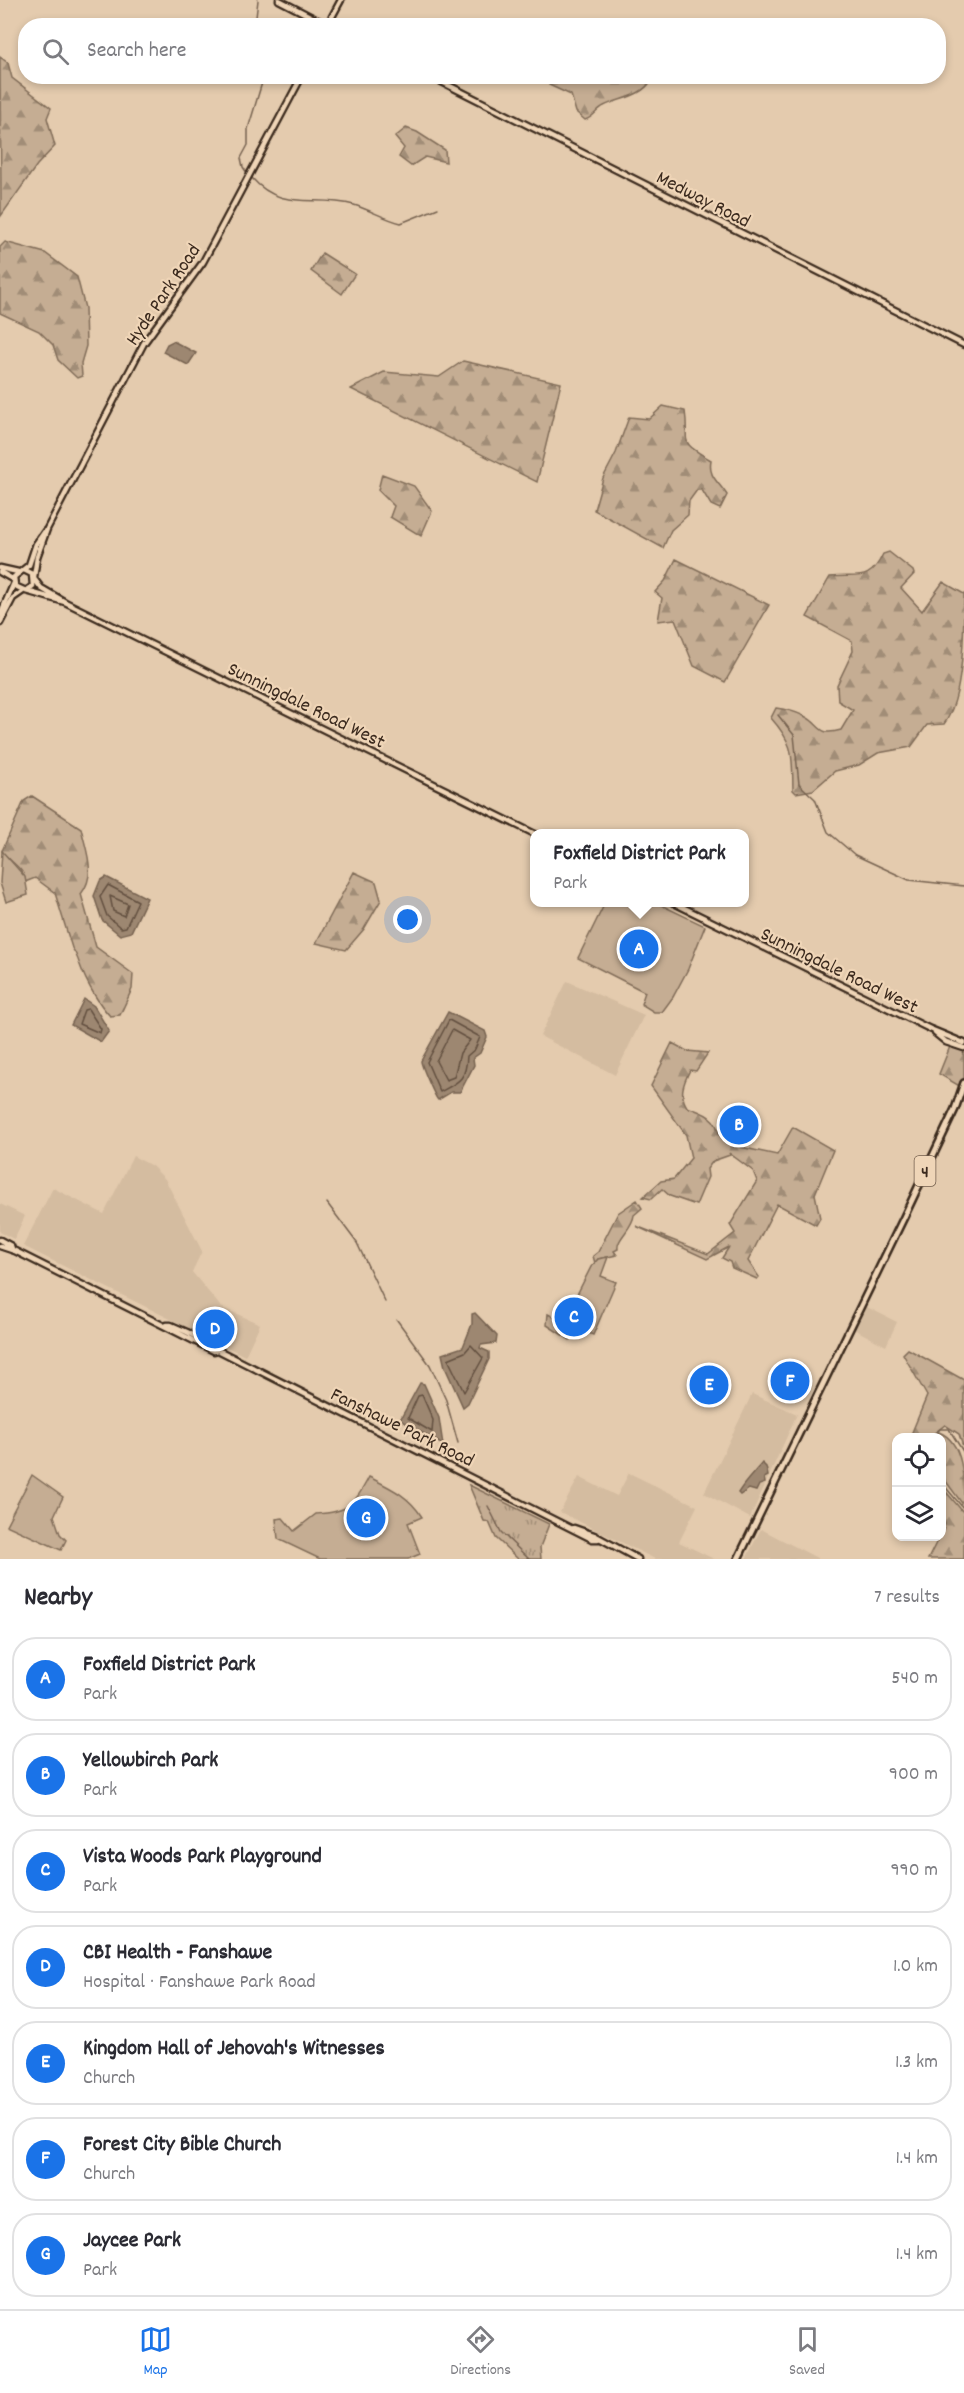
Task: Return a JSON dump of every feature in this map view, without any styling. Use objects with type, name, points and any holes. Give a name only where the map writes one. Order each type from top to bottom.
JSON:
[{"type":"main road","points":[[279,0],[314,18]]},
{"type":"main road","points":[[332,18],[341,0]]},
{"type":"main road","name":"Hyde Park Road","points":[[34,579],[37,556],[47,529],[144,343],[203,262],[298,84]]},
{"type":"main road","name":"Medway Road","points":[[446,84],[964,345]]},
{"type":"main road","name":"Hyde Park Road","points":[[14,581],[29,565],[38,539],[47,529]]},
{"type":"main road","points":[[0,570],[21,571]]},
{"type":"main road","points":[[0,570],[24,591]]},
{"type":"main road","name":"Sunningdale Road West","points":[[21,571],[34,579],[40,588],[65,602],[530,832]]},
{"type":"main road","points":[[0,623],[13,598],[31,588],[34,579]]},
{"type":"main road","points":[[0,615],[14,581]]},
{"type":"main road","name":"Sunningdale Road West","points":[[24,591],[65,602]]},
{"type":"main road","name":"Sunningdale Road West","points":[[680,907],[930,1029],[964,1043]]},
{"type":"main road","name":"Sunningdale Road West","points":[[930,1029],[946,1042],[964,1048]]},
{"type":"main road","name":"4","points":[[738,1559],[955,1109],[964,1083]]},
{"type":"main road","name":"4","points":[[955,1109],[964,1097]]},
{"type":"main road","name":"Fanshawe Park Road","points":[[0,1240],[12,1249]]},
{"type":"main road","name":"Fanshawe Park Road","points":[[0,1246],[12,1249],[166,1325],[205,1347],[218,1350],[574,1528],[594,1535],[638,1559]]},
{"type":"shaded area","points":[[567,981],[644,1015],[615,1075],[540,1036]]},
{"type":"shaded area","points":[[133,1156],[152,1166],[165,1179],[202,1251],[192,1272],[221,1307],[260,1324],[245,1356],[23,1246],[53,1188],[104,1214]]},
{"type":"shaded area","points":[[0,1204],[25,1216],[14,1239],[0,1232]]},
{"type":"shaded area","points":[[863,1305],[897,1322],[886,1346],[852,1328]]},
{"type":"shaded area","points":[[752,1394],[797,1414],[750,1518],[704,1493]]},
{"type":"shaded area","points":[[629,1473],[697,1506],[679,1542],[714,1559],[655,1559],[560,1512],[579,1477],[617,1496]]},
{"type":"shaded area","points":[[761,1529],[817,1558],[817,1559],[746,1559]]},
{"type":"green space","points":[[0,57],[8,63],[12,78],[18,84],[51,108],[47,118],[55,146],[37,165],[1,216]]},
{"type":"green space","points":[[649,84],[642,91],[604,106],[585,120],[576,112],[571,95],[549,85]]},
{"type":"green space","points":[[406,128],[417,132],[445,150],[446,162],[425,157],[411,166],[399,157],[404,148],[395,137]]},
{"type":"green space","points":[[5,242],[45,253],[77,277],[85,308],[86,346],[81,363],[82,376],[77,378],[58,360],[53,345],[39,331],[0,313],[0,247]]},
{"type":"green space","points":[[322,253],[355,274],[342,294],[311,271]]},
{"type":"green space","points":[[463,361],[561,383],[537,482],[351,389],[384,372],[439,377]]},
{"type":"green space","points":[[663,406],[685,411],[686,436],[689,444],[711,460],[712,475],[727,495],[720,509],[711,505],[702,490],[697,490],[689,501],[688,515],[671,530],[663,548],[594,510],[603,478],[616,453],[629,417],[649,419]]},
{"type":"green space","points":[[382,474],[414,486],[432,511],[421,536],[390,517],[394,506],[378,490]]},
{"type":"green space","points":[[889,552],[913,571],[914,574],[901,588],[922,611],[943,582],[964,594],[961,663],[956,698],[951,712],[944,724],[927,725],[911,747],[878,753],[859,765],[835,771],[813,790],[796,793],[793,790],[791,751],[779,727],[771,718],[776,708],[804,716],[827,732],[841,730],[853,710],[838,701],[837,685],[853,651],[852,641],[807,617],[830,577],[867,574],[873,570],[883,554]]},
{"type":"green space","points":[[676,559],[769,605],[725,682],[694,666],[675,619],[658,621],[662,598],[655,592],[665,581]]},
{"type":"green space","points":[[32,796],[81,828],[89,870],[86,886],[81,894],[96,947],[133,974],[132,989],[120,1015],[110,1016],[89,985],[72,948],[55,893],[35,878],[25,882],[23,873],[2,851],[24,801]]},
{"type":"green space","points":[[2,851],[25,877],[28,895],[6,902],[0,883]]},
{"type":"green space","points":[[354,872],[376,882],[381,900],[364,929],[346,950],[316,943]]},
{"type":"green space","points":[[603,907],[665,907],[705,926],[688,969],[662,1012],[654,1012],[641,1004],[645,992],[578,958]]},
{"type":"green space","points":[[672,1043],[687,1051],[708,1053],[696,1071],[690,1070],[684,1084],[683,1098],[687,1107],[713,1120],[720,1136],[736,1146],[777,1155],[793,1127],[833,1150],[815,1194],[820,1218],[816,1225],[777,1204],[748,1261],[759,1277],[757,1279],[732,1268],[730,1262],[722,1258],[729,1247],[707,1259],[636,1226],[708,1254],[735,1233],[730,1225],[757,1181],[753,1171],[729,1153],[730,1155],[713,1161],[707,1169],[708,1177],[696,1205],[670,1196],[662,1189],[651,1199],[643,1197],[661,1181],[674,1179],[691,1158],[686,1135],[651,1086]]},
{"type":"green space","points":[[951,1044],[964,1050],[964,1080],[961,1087],[939,1074]]},
{"type":"green space","points":[[637,1200],[642,1208],[634,1215],[618,1249],[614,1251],[617,1255],[598,1259],[595,1263],[593,1256],[598,1252],[618,1213]]},
{"type":"green space","points":[[608,1257],[601,1276],[616,1282],[593,1335],[576,1327],[570,1340],[547,1325],[548,1314],[563,1322],[591,1267],[598,1259]]},
{"type":"green space","points":[[908,1349],[964,1380],[964,1450],[959,1434],[945,1425],[934,1433],[912,1433],[927,1396],[903,1354]]},
{"type":"green space","points":[[946,1436],[953,1444],[961,1463],[964,1506],[946,1481]]},
{"type":"green space","points":[[32,1475],[63,1497],[54,1516],[60,1534],[66,1540],[61,1550],[6,1525]]},
{"type":"green space","points":[[369,1477],[405,1498],[422,1517],[408,1523],[420,1554],[408,1559],[320,1559],[278,1539],[276,1519],[283,1518],[294,1531],[316,1514],[343,1509],[359,1495]]},
{"type":"green space","points":[[469,1485],[549,1524],[540,1547],[541,1559],[518,1559],[496,1538],[489,1522],[484,1521]]},
{"type":"green space","points":[[946,1492],[964,1513],[964,1559],[928,1559],[937,1541],[946,1541]]},
{"type":"water","points":[[173,341],[196,353],[188,365],[163,352],[167,344]]},
{"type":"water","points":[[106,877],[147,898],[131,932],[120,935],[102,920],[94,896],[100,881]]},
{"type":"water","points":[[84,999],[94,1006],[109,1031],[101,1042],[71,1025]]},
{"type":"water","points":[[448,1012],[485,1031],[487,1037],[480,1053],[473,1058],[474,1065],[460,1092],[451,1092],[438,1100],[421,1061]]},
{"type":"water","points":[[475,1313],[497,1336],[496,1343],[481,1345],[480,1348],[489,1352],[489,1359],[468,1403],[463,1407],[445,1367],[442,1354],[463,1347],[472,1324],[472,1314]]},
{"type":"water","points":[[420,1383],[424,1384],[439,1418],[443,1445],[400,1420]]},
{"type":"water","points":[[762,1463],[766,1467],[768,1476],[764,1478],[765,1483],[759,1485],[756,1491],[749,1489],[740,1495],[738,1493],[746,1481]]},
{"type":"waterway","points":[[256,18],[258,0]]},
{"type":"waterway","points":[[247,173],[241,158],[248,145],[248,129],[262,84]]},
{"type":"waterway","points":[[251,177],[263,188],[287,199],[354,205],[401,223],[438,208]]},
{"type":"waterway","points":[[778,715],[794,735],[799,784],[815,799],[828,832],[855,855],[909,880],[964,886]]},
{"type":"waterway","points":[[327,1203],[357,1243],[385,1302]]},
{"type":"waterway","points":[[397,1320],[430,1365],[446,1400],[458,1443]]},
{"type":"waterway","points":[[936,1433],[940,1429],[949,1429],[964,1453]]},
{"type":"waterway","points":[[945,1487],[964,1509]]},
{"type":"waterway","points":[[488,1506],[501,1532],[529,1559]]},
{"type":"place","name":"Foxfield District Park","points":[[639,949]]},
{"type":"place","name":"Yellowbirch Park","points":[[739,1125]]},
{"type":"place","name":"Vista Woods Park Playground","points":[[574,1317]]},
{"type":"place","name":"CBI Health - Fanshawe","points":[[215,1329]]},
{"type":"place","name":"Forest City Bible Church","points":[[790,1381]]},
{"type":"place","name":"Kingdom Hall of Jehovah's Witnesses","points":[[709,1385]]},
{"type":"place","name":"Jaycee Park","points":[[366,1518]]}]
